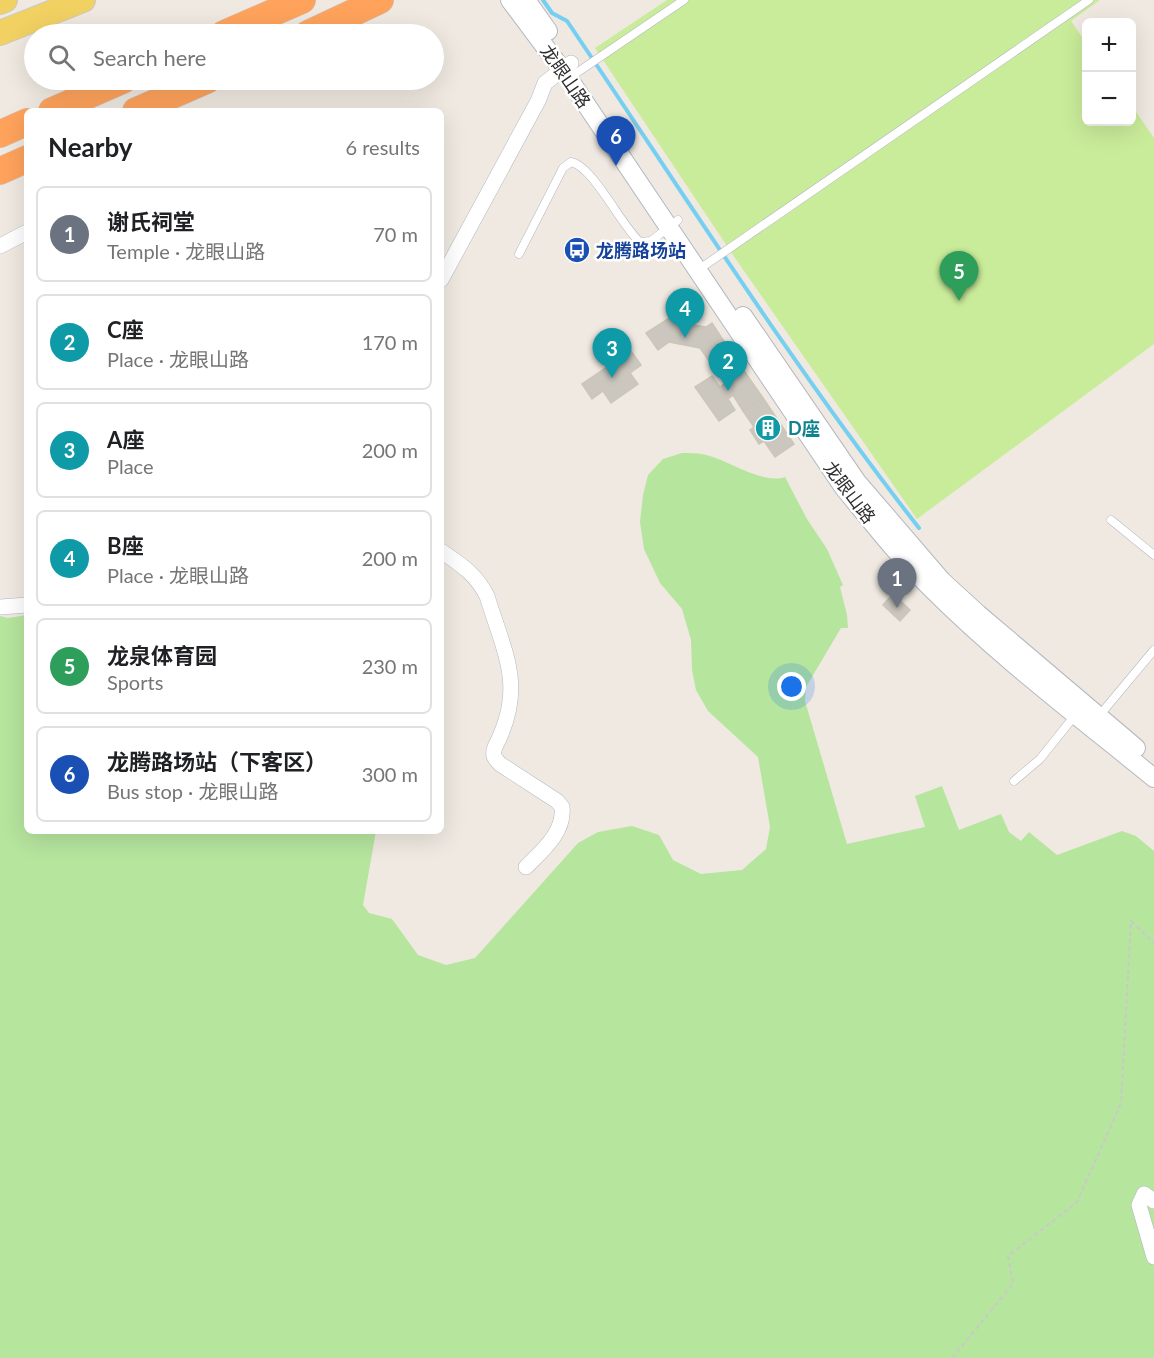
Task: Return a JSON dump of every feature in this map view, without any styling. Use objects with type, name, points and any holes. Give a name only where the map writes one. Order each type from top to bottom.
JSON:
[{"type":"highway","points":[[247,24],[302,0]]},
{"type":"highway","points":[[329,24],[380,0]]},
{"type":"highway","points":[[59,108],[100,90]]},
{"type":"highway","points":[[143,108],[184,90]]},
{"type":"highway","points":[[0,134],[24,123]]},
{"type":"highway","points":[[0,171],[24,160]]},
{"type":"main road","points":[[0,2],[5,0]]},
{"type":"main road","points":[[0,33],[83,0]]},
{"type":"street","name":"龙眼山路","points":[[510,0],[574,70]]},
{"type":"street","name":"龙眼山路","points":[[526,0],[673,224],[708,263],[857,482],[885,516],[957,594],[1080,709],[1154,762]]},
{"type":"street","points":[[444,274],[538,101],[543,86],[574,70]]},
{"type":"street","points":[[0,246],[24,234]]},
{"type":"street","points":[[444,553],[464,567],[481,584],[510,672],[512,697],[510,711],[495,747],[494,758],[557,801],[562,807],[561,823],[555,834],[526,867]]},
{"type":"street","points":[[0,607],[24,605]]},
{"type":"street","name":"龙眼山路","points":[[1095,721],[1154,778]]},
{"type":"street","points":[[1154,1201],[1144,1194],[1139,1205],[1154,1257]]},
{"type":"lane","points":[[574,70],[602,57],[684,0]]},
{"type":"lane","points":[[708,263],[1089,0]]},
{"type":"lane","points":[[519,254],[563,168],[571,162],[581,166],[640,242],[651,240],[673,224]]},
{"type":"lane","points":[[1111,520],[1154,555]]},
{"type":"lane","points":[[1095,721],[1154,650]]},
{"type":"lane","points":[[1014,781],[1040,759],[1080,709]]},
{"type":"path","points":[[952,1358],[1013,1284],[1008,1256],[1077,1202],[1121,1103],[1131,921],[1154,943]]},
{"type":"green space","points":[[667,0],[1100,0],[1071,21],[1082,37],[1082,126],[1136,126],[1136,112],[1154,138],[1154,344],[917,519],[735,258],[595,48]]},
{"type":"green space","points":[[682,453],[697,453],[766,478],[785,477],[807,519],[827,549],[843,585],[840,587],[848,628],[841,628],[806,687],[805,701],[847,844],[925,827],[915,796],[942,786],[959,830],[1001,814],[1009,832],[1021,841],[1029,832],[1057,855],[1122,831],[1136,836],[1154,851],[1154,1358],[0,1358],[0,616],[8,618],[24,615],[24,834],[375,834],[363,905],[369,913],[392,919],[418,955],[446,965],[475,958],[578,843],[598,832],[632,826],[659,835],[673,860],[701,874],[742,870],[766,849],[770,827],[758,757],[708,711],[696,690],[692,670],[691,640],[682,609],[660,583],[644,549],[640,522],[643,495],[648,475],[663,459]]},
{"type":"building","points":[[671,317],[675,322],[706,327],[712,323],[733,355],[714,368],[700,348],[669,342],[658,350],[646,333]]},
{"type":"building","points":[[631,351],[641,365],[630,373],[638,384],[611,403],[603,391],[592,399],[582,384]]},
{"type":"building","points":[[733,355],[763,398],[743,411],[733,395],[728,399],[735,410],[719,421],[695,387],[712,376],[720,387],[725,383],[714,368]]},
{"type":"building","name":"D座","points":[[763,398],[794,444],[775,457],[764,441],[759,444],[750,430],[754,427],[743,411]]},
{"type":"building","points":[[893,594],[910,610],[900,621],[883,605]]},
{"type":"waterway","points":[[543,0],[552,13],[567,21],[782,341],[872,467],[919,528]]},
{"type":"place","name":"龙腾路场站（下客区）","points":[[616,166]]},
{"type":"place","name":"龙腾路场站","points":[[577,250]]},
{"type":"place","name":"龙泉体育园","points":[[959,301]]},
{"type":"place","name":"B座","points":[[685,338]]},
{"type":"place","name":"A座","points":[[612,378]]},
{"type":"place","name":"C座","points":[[728,391]]},
{"type":"place","name":"D座","points":[[768,428]]},
{"type":"place","name":"谢氏祠堂","points":[[897,608]]}]
